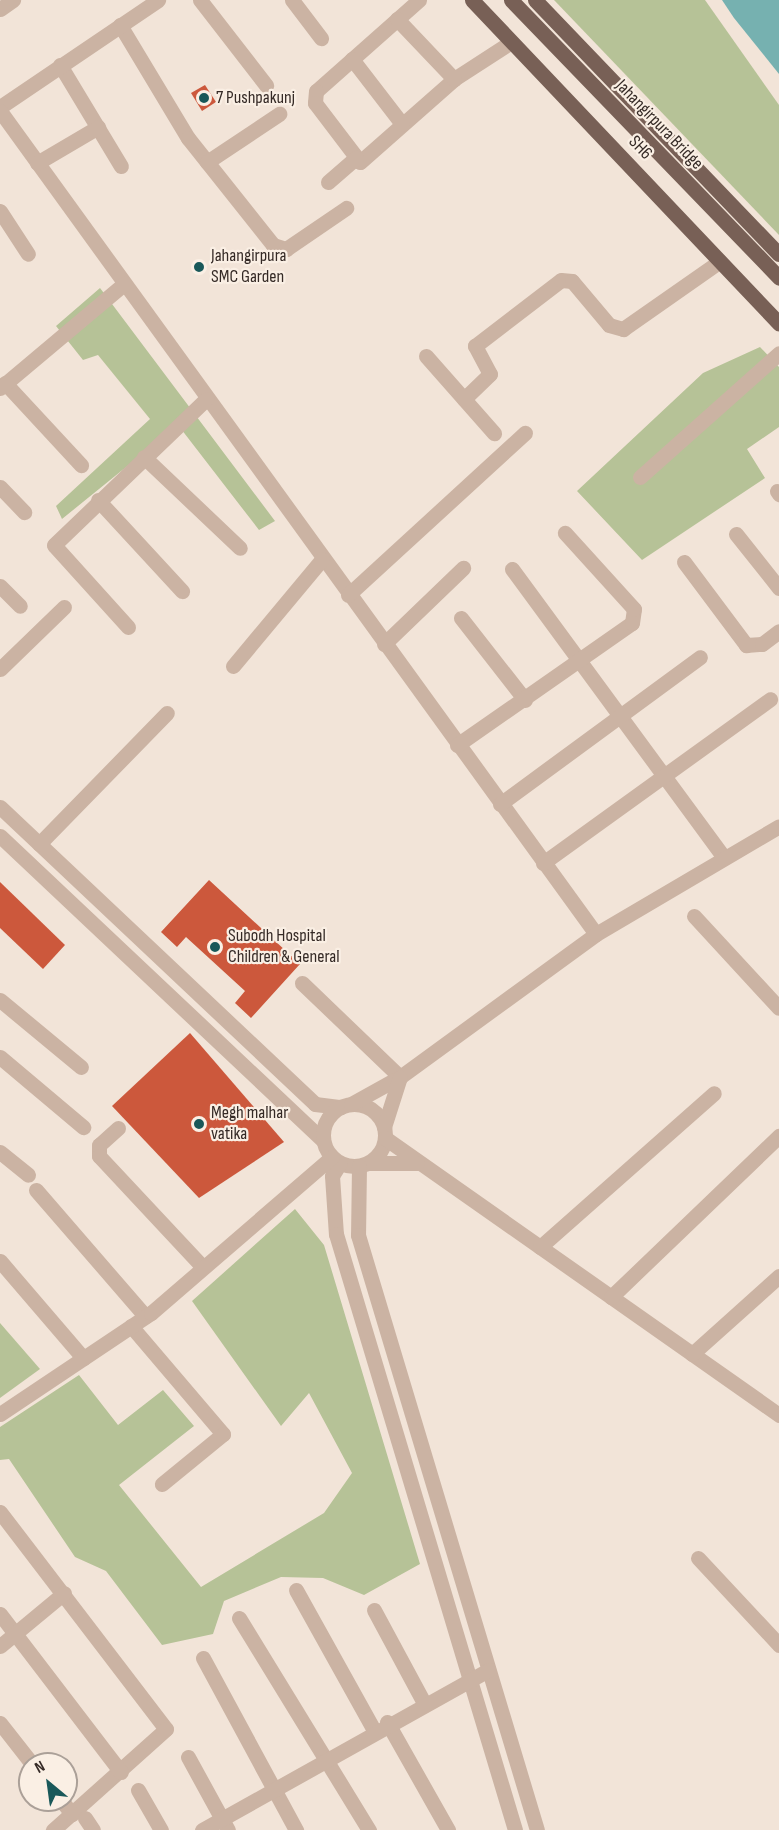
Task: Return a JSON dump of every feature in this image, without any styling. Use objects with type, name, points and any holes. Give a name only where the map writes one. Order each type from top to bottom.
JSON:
[{"type":"main road","name":"SH6","points":[[472,0],[779,323]]},
{"type":"main road","name":"Jahangirpura Bridge","points":[[511,0],[779,278]]},
{"type":"main road","name":"SH6","points":[[536,0],[779,254]]},
{"type":"street","points":[[0,9],[13,0]]},
{"type":"street","points":[[158,0],[60,65],[0,109],[206,399],[596,934]]},
{"type":"street","points":[[200,0],[266,85]]},
{"type":"street","points":[[292,0],[321,38]]},
{"type":"street","points":[[419,0],[352,59],[314,97],[360,162],[454,79],[512,42]]},
{"type":"street","points":[[397,19],[454,79]]},
{"type":"street","points":[[120,25],[207,162],[280,249],[346,208]]},
{"type":"street","points":[[352,59],[402,124]]},
{"type":"street","points":[[60,65],[121,166]]},
{"type":"street","points":[[207,162],[279,114]]},
{"type":"street","points":[[37,163],[98,127]]},
{"type":"street","points":[[328,182],[356,158]]},
{"type":"street","points":[[0,211],[28,254]]},
{"type":"street","points":[[464,399],[490,374],[475,345],[561,280],[572,281],[609,325],[623,329],[720,261]]},
{"type":"street","points":[[81,465],[3,385],[124,284]]},
{"type":"street","points":[[640,477],[779,354]]},
{"type":"street","points":[[426,356],[494,433]]},
{"type":"street","points":[[128,627],[54,545],[98,500],[206,399]]},
{"type":"street","points":[[348,595],[525,433]]},
{"type":"street","points":[[144,457],[240,548]]},
{"type":"street","points":[[0,487],[24,512]]},
{"type":"street","points":[[98,500],[182,591]]},
{"type":"street","points":[[457,745],[582,661],[632,623],[634,609],[565,533]]},
{"type":"street","points":[[736,534],[779,588]]},
{"type":"street","points":[[233,666],[322,559]]},
{"type":"street","points":[[684,561],[746,645],[762,644],[779,631]]},
{"type":"street","points":[[384,644],[463,568]]},
{"type":"street","points":[[512,569],[624,715],[724,858]]},
{"type":"street","points":[[0,586],[20,606]]},
{"type":"street","points":[[0,669],[64,607]]},
{"type":"street","points":[[461,618],[525,700]]},
{"type":"street","points":[[500,804],[700,657]]},
{"type":"street","points":[[543,862],[770,699]]},
{"type":"street","points":[[39,844],[167,712]]},
{"type":"street","points":[[0,807],[315,1104],[372,1109],[385,1132],[419,1163],[779,1415]]},
{"type":"street","points":[[323,1140],[326,1121],[346,1105],[400,1077],[596,934],[779,826]]},
{"type":"street","points":[[2,841],[323,1140],[336,1160],[364,1165],[419,1163]]},
{"type":"street","points":[[694,916],[779,1008]]},
{"type":"street","points":[[302,983],[400,1077]]},
{"type":"street","points":[[0,1000],[81,1067]]},
{"type":"street","points":[[0,1057],[83,1127]]},
{"type":"street","points":[[400,1077],[385,1132],[364,1165],[358,1235],[537,1830]]},
{"type":"street","points":[[540,1247],[714,1093]]},
{"type":"street","points":[[118,1128],[99,1146],[99,1156],[202,1266]]},
{"type":"street","points":[[611,1297],[779,1136]]},
{"type":"street","points":[[0,1152],[28,1175]]},
{"type":"street","points":[[0,1414],[145,1316],[202,1266],[336,1160]]},
{"type":"street","points":[[336,1160],[332,1176],[336,1234],[515,1830]]},
{"type":"street","points":[[36,1190],[145,1316]]},
{"type":"street","points":[[0,1261],[83,1358]]},
{"type":"street","points":[[692,1354],[779,1276]]},
{"type":"street","points":[[131,1326],[223,1434],[162,1484]]},
{"type":"street","points":[[0,1512],[166,1729],[121,1772],[83,1820],[53,1830]]},
{"type":"street","points":[[698,1557],[779,1645]]},
{"type":"street","points":[[296,1590],[380,1726],[448,1830]]},
{"type":"street","points":[[0,1646],[64,1593]]},
{"type":"street","points":[[374,1610],[424,1702]]},
{"type":"street","points":[[0,1614],[121,1772]]},
{"type":"street","points":[[239,1618],[369,1830]]},
{"type":"street","points":[[203,1658],[296,1830]]},
{"type":"street","points":[[202,1830],[225,1824],[271,1787],[468,1678],[488,1670]]},
{"type":"street","points":[[0,1723],[23,1752]]},
{"type":"street","points":[[188,1757],[225,1824]]},
{"type":"street","points":[[138,1791],[161,1830]]},
{"type":"green space","points":[[554,0],[705,0],[779,105],[779,235]]},
{"type":"green space","points":[[100,288],[275,521],[259,530],[178,425],[62,519],[56,506],[150,419],[98,355],[83,360],[56,326]]},
{"type":"green space","points":[[760,347],[779,367],[779,427],[747,449],[765,478],[642,560],[577,491],[703,373]]},
{"type":"green space","points":[[295,1209],[324,1245],[420,1564],[364,1595],[323,1578],[281,1577],[224,1601],[213,1634],[162,1645],[106,1571],[75,1557],[9,1459],[0,1460],[0,1427],[79,1375],[118,1425],[163,1390],[194,1426],[119,1485],[201,1587],[324,1513],[352,1473],[309,1393],[281,1426],[192,1301]]},
{"type":"green space","points":[[0,1323],[40,1369],[0,1398]]},
{"type":"water","points":[[722,0],[779,0],[779,74],[734,18]]},
{"type":"building","name":"7 Pushpakunj","points":[[205,85],[216,102],[202,111],[191,93]]},
{"type":"building","points":[[209,880],[300,964],[251,1018],[235,1003],[245,991],[186,937],[177,947],[161,932]]},
{"type":"building","points":[[0,882],[65,945],[43,969],[0,928]]},
{"type":"building","name":"Megh malhar vatika","points":[[190,1033],[284,1142],[199,1198],[112,1106]]},
{"type":"place","name":"7 Pushpakunj","points":[[204,98]]},
{"type":"place","name":"Jahangirpura SMC Garden","points":[[199,267]]},
{"type":"place","name":"Subodh Hospital Children & General","points":[[215,947]]},
{"type":"place","name":"Megh malhar vatika","points":[[199,1124]]}]
